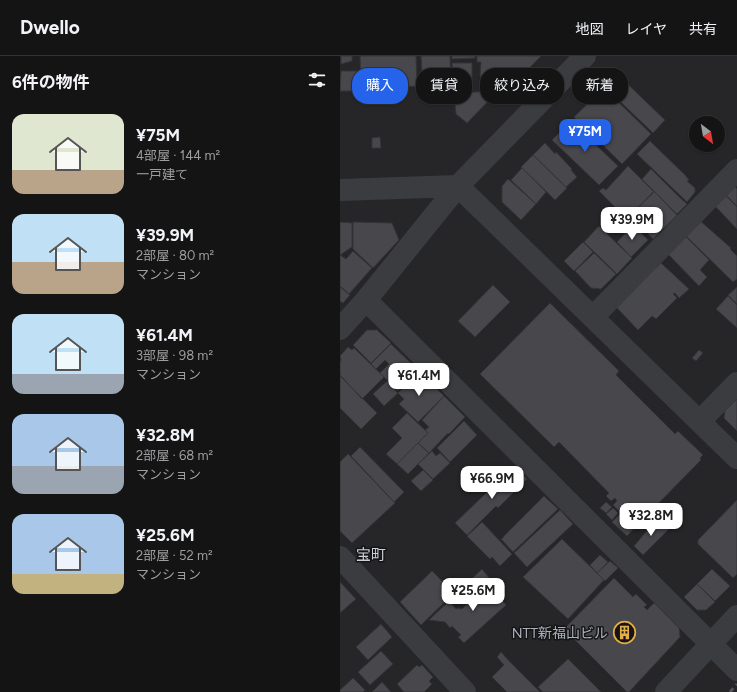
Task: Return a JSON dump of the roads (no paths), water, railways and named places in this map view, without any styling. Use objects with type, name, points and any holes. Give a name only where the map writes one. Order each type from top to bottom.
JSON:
[{"type":"street","points":[[340,329],[366,300],[458,186],[585,56]]},
{"type":"street","points":[[593,317],[737,170]]},
{"type":"street","points":[[340,190],[458,186],[737,458]]},
{"type":"street","points":[[366,300],[737,670]]},
{"type":"street","points":[[700,421],[737,383]]},
{"type":"street","points":[[340,557],[466,692]]},
{"type":"street","points":[[666,692],[737,616]]},
{"type":"railway","points":[[730,692],[737,684]]},
{"type":"place","name":"NTT新福山ビル","points":[[624,633]]},
{"type":"district","name":"宝町","points":[[371,555]]}]
